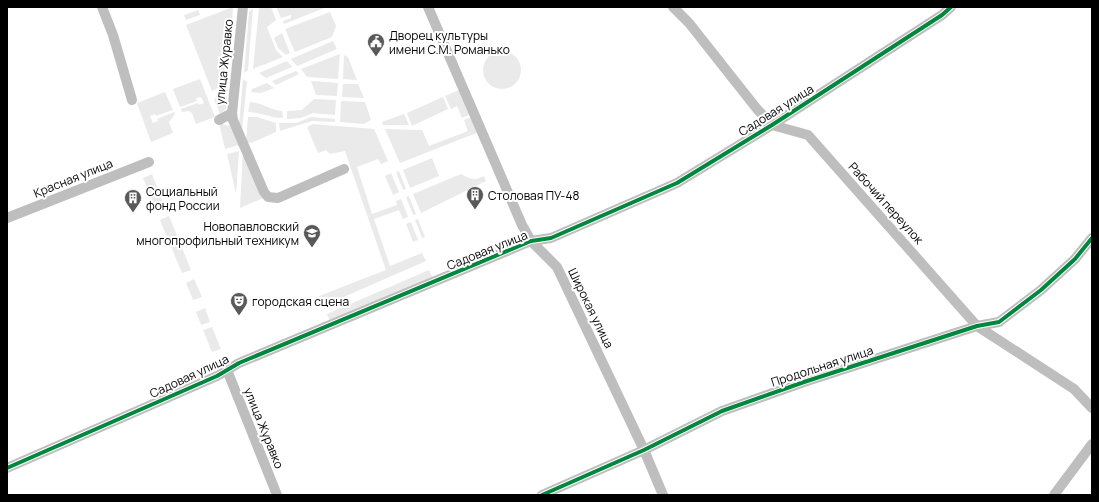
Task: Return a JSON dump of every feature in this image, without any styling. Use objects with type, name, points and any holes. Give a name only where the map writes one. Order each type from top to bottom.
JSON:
[{"type":"street","points":[[102,7],[114,34],[132,100]]},
{"type":"street","name":"Широкая улица","points":[[428,7],[519,219],[531,241],[557,267],[664,495]]},
{"type":"street","name":"Рабочий переулок","points":[[673,7],[689,23],[757,109],[772,125],[808,136],[977,326],[1074,389],[1092,408]]},
{"type":"street","name":"Садовая улица","points":[[7,468],[210,380],[239,363],[531,241],[551,238],[677,183],[772,125],[942,15],[951,7]]},
{"type":"street","name":"улица Журавко","points":[[232,116],[246,8]]},
{"type":"street","points":[[219,120],[232,116],[264,192],[268,197],[278,198],[344,169]]},
{"type":"street","name":"Красная улица","points":[[7,218],[149,162]]},
{"type":"street","name":"Продольная улица","points":[[542,495],[644,450],[722,411],[804,382],[977,326],[999,322],[1042,290],[1075,259],[1092,238]]},
{"type":"street","name":"улица Журавко","points":[[227,370],[277,495]]},
{"type":"street","points":[[1054,495],[1092,444]]},
{"type":"shaded area","points":[[233,7],[228,83],[212,91],[186,25]]},
{"type":"shaded area","points":[[271,7],[276,20],[267,27],[276,50],[283,57],[253,69],[259,8]]},
{"type":"shaded area","points":[[276,7],[327,7],[284,24],[283,21],[291,18],[291,15],[281,18]]},
{"type":"shaded area","points":[[253,9],[248,70],[244,73],[249,12]]},
{"type":"shaded area","points":[[198,10],[200,15],[186,20],[184,15]]},
{"type":"shaded area","points":[[330,12],[336,26],[332,37],[295,52],[285,29]]},
{"type":"shaded area","points":[[282,33],[290,53],[286,55],[278,48],[274,38]]},
{"type":"shaded area","points":[[333,41],[337,49],[297,66],[291,59]]},
{"type":"shaded area","points":[[498,51],[506,51],[513,54],[518,59],[521,70],[518,81],[513,86],[506,89],[498,89],[491,86],[486,81],[483,74],[483,66],[486,59],[491,54]]},
{"type":"shaded area","points":[[340,54],[338,79],[307,77],[301,69]]},
{"type":"shaded area","points":[[344,55],[348,57],[357,80],[343,79]]},
{"type":"shaded area","points":[[287,61],[292,67],[266,78],[259,73]]},
{"type":"shaded area","points":[[296,71],[299,74],[276,85],[272,81]]},
{"type":"shaded area","points":[[200,79],[215,117],[196,124],[192,113],[189,111],[182,112],[181,109],[198,103],[199,105],[204,103],[201,97],[196,98],[197,101],[180,107],[173,89]]},
{"type":"shaded area","points":[[243,79],[247,82],[242,130],[239,125]]},
{"type":"shaded area","points":[[311,81],[338,83],[337,96],[316,95]]},
{"type":"shaded area","points":[[267,83],[274,88],[261,93],[251,92],[252,89]]},
{"type":"shaded area","points":[[343,84],[358,84],[364,98],[342,97]]},
{"type":"shaded area","points":[[459,90],[469,115],[462,118],[457,106],[451,109],[445,96]]},
{"type":"shaded area","points":[[165,92],[173,110],[156,116],[155,114],[150,116],[153,123],[158,121],[157,119],[174,112],[175,114],[169,122],[173,133],[151,142],[137,103]]},
{"type":"shaded area","points":[[227,92],[226,109],[220,114],[214,99]]},
{"type":"shaded area","points":[[443,97],[448,109],[412,126],[407,113]]},
{"type":"shaded area","points":[[314,99],[336,100],[335,115],[313,113],[301,118],[287,119],[287,111],[302,110]]},
{"type":"shaded area","points":[[341,101],[365,102],[371,120],[364,124],[340,122]]},
{"type":"shaded area","points":[[250,102],[282,111],[283,118],[248,112]]},
{"type":"shaded area","points":[[404,114],[409,125],[383,125],[382,122]]},
{"type":"shaded area","points":[[248,117],[257,117],[276,123],[276,132],[251,143],[246,142]]},
{"type":"shaded area","points":[[311,117],[335,119],[335,122],[312,121],[280,131],[279,123],[296,123]]},
{"type":"shaded area","points":[[471,117],[479,132],[400,163],[385,129],[422,130],[429,146],[468,131],[464,120]]},
{"type":"shaded area","points":[[219,123],[230,126],[239,145],[225,149]]},
{"type":"shaded area","points":[[313,124],[374,129],[388,161],[381,164],[378,159],[357,167],[372,214],[397,205],[396,201],[401,199],[408,217],[403,219],[399,210],[374,219],[390,266],[422,253],[426,261],[323,306],[319,296],[386,270],[345,151],[330,154],[326,150],[318,153],[307,127]]},
{"type":"shaded area","points":[[243,150],[263,198],[240,208]]},
{"type":"shaded area","points":[[239,151],[236,194],[227,154]]},
{"type":"shaded area","points":[[432,158],[439,176],[410,188],[403,170]]},
{"type":"shaded area","points":[[399,171],[406,189],[403,190],[396,172]]},
{"type":"shaded area","points":[[391,173],[399,192],[393,195],[385,176]]},
{"type":"shaded area","points":[[152,174],[165,208],[157,212],[143,178]]},
{"type":"shaded area","points":[[461,174],[472,179],[484,176],[486,181],[421,213],[413,194]]},
{"type":"shaded area","points":[[409,196],[416,214],[413,215],[406,197]]},
{"type":"shaded area","points":[[169,216],[191,270],[182,273],[160,220]]},
{"type":"shaded area","points":[[418,219],[425,237],[422,238],[415,220]]},
{"type":"shaded area","points":[[411,222],[418,240],[413,242],[406,224]]},
{"type":"shaded area","points":[[515,235],[511,246],[479,260],[476,252]]},
{"type":"shaded area","points":[[429,270],[433,279],[330,321],[327,314]]},
{"type":"shaded area","points":[[194,279],[202,297],[193,300],[186,283]]},
{"type":"shaded area","points":[[205,308],[210,322],[201,325],[196,312]]},
{"type":"shaded area","points":[[212,327],[221,349],[212,352],[203,330]]},
{"type":"cycle path","points":[[7,468],[217,376],[239,363],[531,241],[551,238],[677,183],[772,125],[942,15],[951,7]]},
{"type":"cycle path","points":[[542,495],[644,450],[722,411],[804,382],[977,326],[999,322],[1041,290],[1075,259],[1092,238]]},
{"type":"place","name":"Дворец культуры имени С.М. Романько","points":[[376,57]]},
{"type":"place","name":"Столовая ПУ-48","points":[[475,210]]},
{"type":"place","name":"Социальный фонд России","points":[[133,213]]},
{"type":"place","name":"Новопавловский многопрофильный техникум","points":[[312,248]]},
{"type":"place","name":"городская сцена","points":[[239,316]]}]
